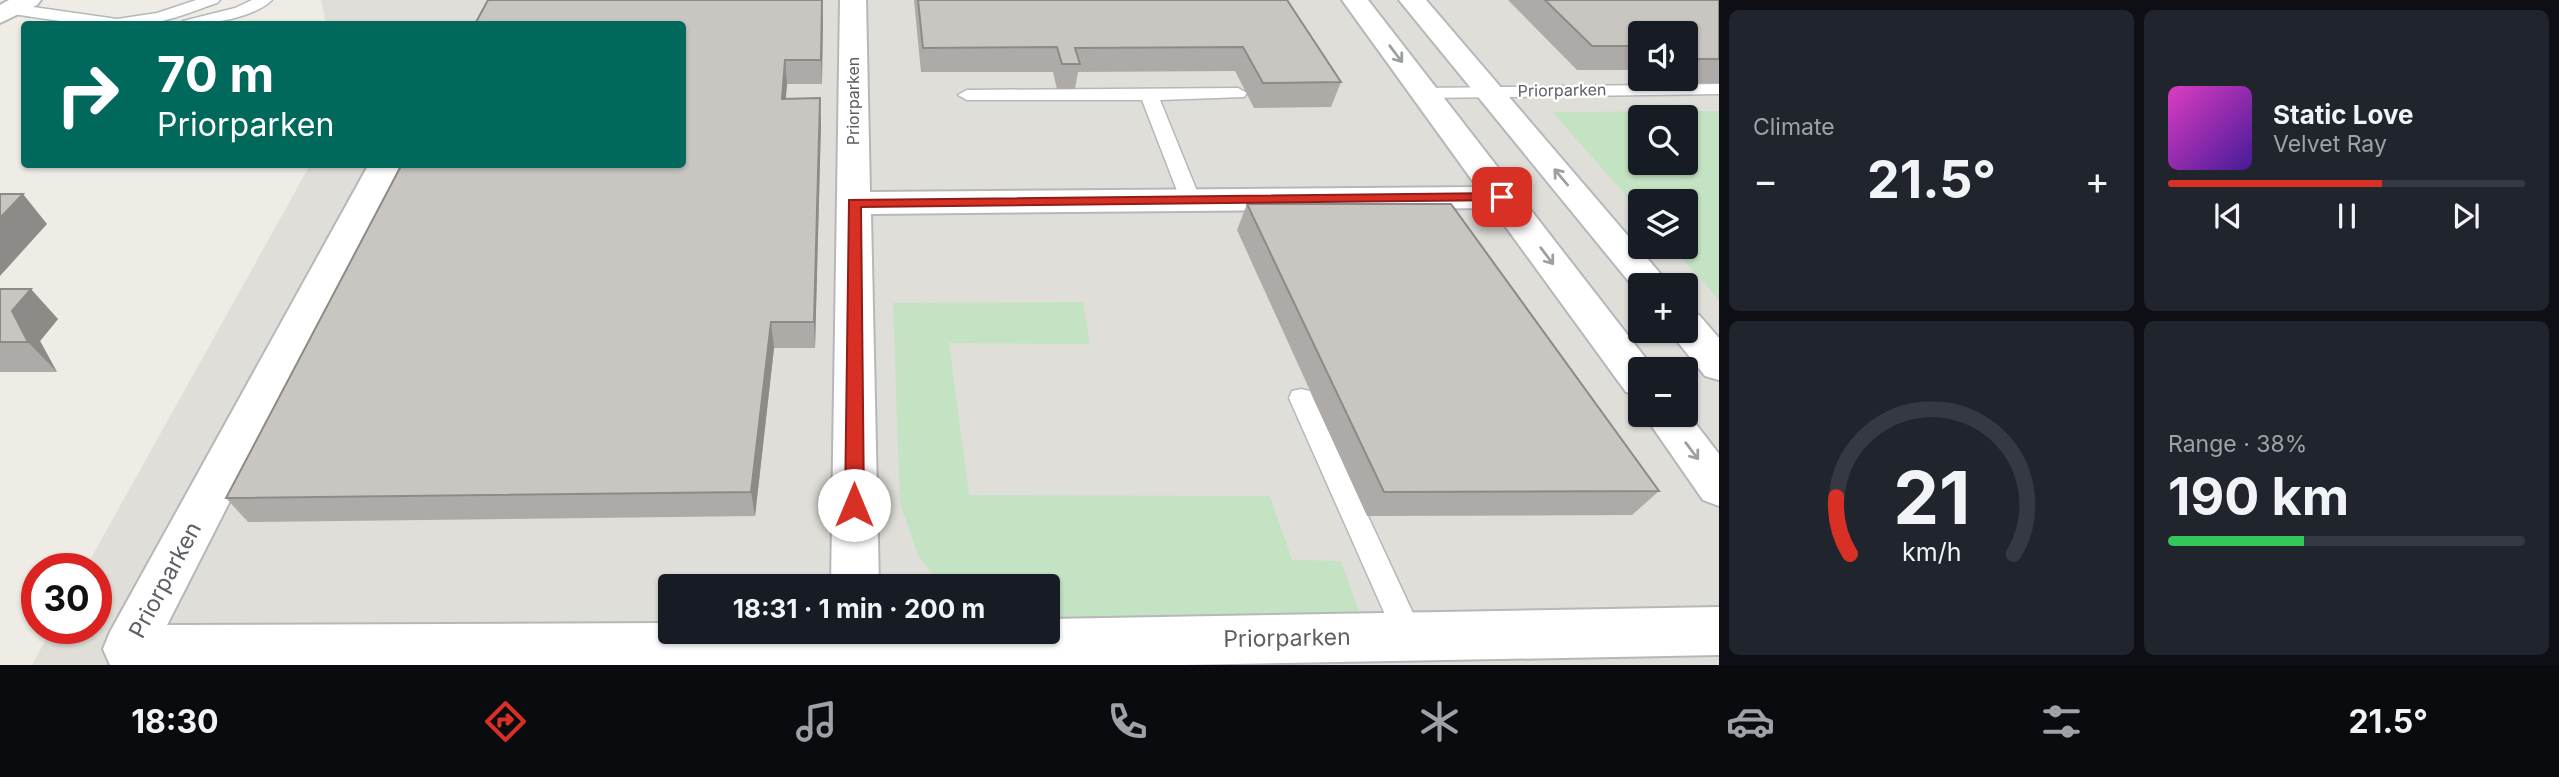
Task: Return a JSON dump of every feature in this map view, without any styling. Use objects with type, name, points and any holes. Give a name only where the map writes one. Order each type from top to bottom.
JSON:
[{"type":"street","name":"Priorparken","points":[[853,0],[855,574]]},
{"type":"street","points":[[1355,0],[1628,365]]},
{"type":"street","name":"Priorparken","points":[[1412,0],[1642,273]]},
{"type":"street","name":"Priorparken","points":[[383,168],[128,649],[658,642]]},
{"type":"street","points":[[854,203],[1502,197]]},
{"type":"street","points":[[1698,340],[1719,365]]},
{"type":"street","points":[[1674,427],[1719,487]]},
{"type":"street","name":"Priorparken","points":[[1060,638],[1719,631]]},
{"type":"lane","points":[[133,21],[212,0]]},
{"type":"lane","points":[[200,21],[264,0]]},
{"type":"lane","points":[[13,8],[98,21]]},
{"type":"lane","name":"Priorparken","points":[[1425,93],[1719,89]]},
{"type":"lane","points":[[967,95],[1238,93]]},
{"type":"lane","points":[[1149,95],[1191,201]]},
{"type":"lane","points":[[1301,398],[1409,636]]},
{"type":"shaded area","points":[[321,0],[1719,0],[1719,665],[32,665],[43,644],[112,644],[112,553],[94,553],[308,168],[686,168],[686,21],[325,21]]},
{"type":"green space","points":[[1698,111],[1719,111],[1719,300],[1698,273],[1683,259],[1698,259],[1698,189],[1628,189],[1628,198],[1552,112],[1628,112],[1628,175],[1698,175]]},
{"type":"green space","points":[[1083,302],[1090,344],[949,343],[969,495],[1270,496],[1292,560],[1341,561],[1363,623],[1060,622],[1060,574],[933,574],[918,555],[900,503],[893,303]]},
{"type":"building","points":[[488,0],[822,0],[821,60],[785,60],[782,99],[820,98],[814,322],[771,322],[751,492],[226,498],[400,168],[686,168],[686,21],[477,21]]},
{"type":"building","points":[[918,0],[1287,0],[1341,82],[1263,83],[1243,47],[1075,48],[1080,64],[1062,64],[1057,47],[923,48]]},
{"type":"building","points":[[1545,0],[1719,0],[1719,59],[1698,59],[1698,21],[1628,21],[1628,46],[1592,46]]},
{"type":"building","points":[[0,194],[23,194],[0,218]]},
{"type":"building","points":[[1247,204],[1451,204],[1659,491],[1384,492]]},
{"type":"building","points":[[0,289],[31,289],[12,311],[28,342],[0,342]]},
{"type":"route","points":[[854,505],[854,203],[1502,197]]}]
